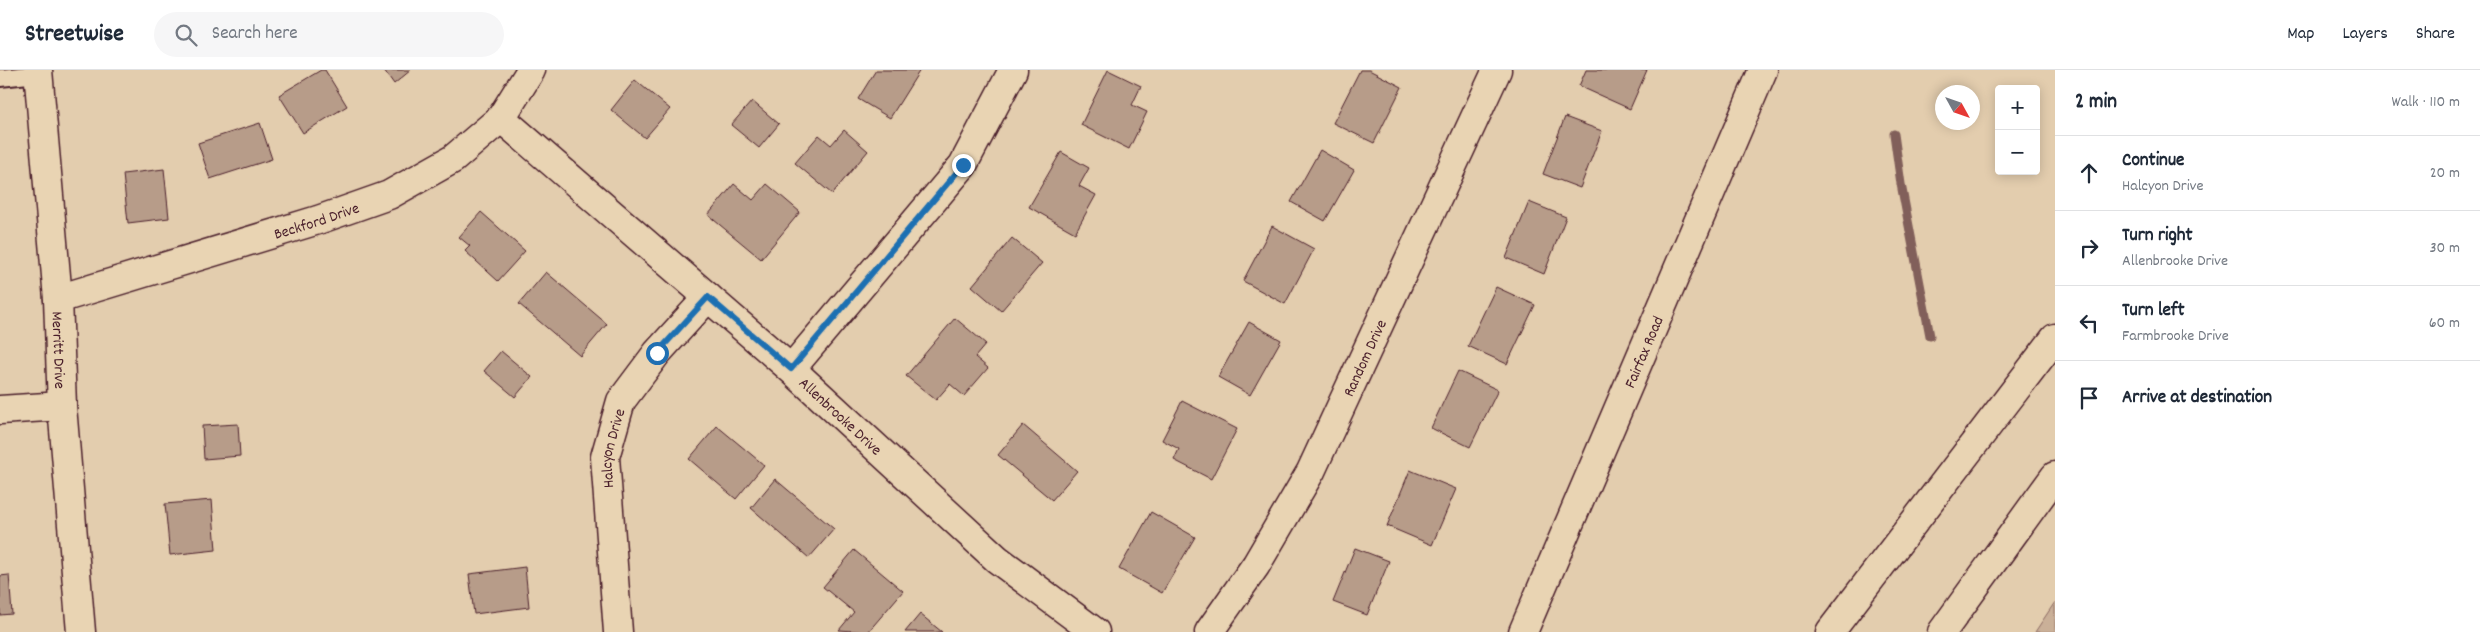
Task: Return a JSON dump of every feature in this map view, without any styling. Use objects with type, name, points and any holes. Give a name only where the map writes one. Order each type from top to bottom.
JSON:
[{"type":"main road","name":"Beckford Drive","points":[[58,299],[318,220],[389,196],[452,159],[501,118],[531,70]]},
{"type":"main road","points":[[791,369],[963,165],[1014,70]]},
{"type":"main road","name":"Random Drive","points":[[1209,632],[1256,565],[1312,471],[1497,70]]},
{"type":"main road","name":"Fairfax Road","points":[[1523,632],[1763,70]]},
{"type":"main road","name":"Merritt Drive","points":[[38,72],[58,299],[62,406],[81,632]]},
{"type":"main road","name":"Allenbrooke Drive","points":[[501,118],[791,369],[997,559],[1095,632]]},
{"type":"main road","name":"Halcyon Drive","points":[[618,632],[605,456],[621,401],[657,353],[708,297]]},
{"type":"main road","points":[[1830,632],[2055,338]]},
{"type":"main road","points":[[0,410],[62,406]]},
{"type":"main road","points":[[1942,632],[2055,476]]},
{"type":"lane","points":[[0,78],[38,72]]},
{"type":"shaded area","points":[[2055,602],[2055,632],[2035,632]]},
{"type":"building","points":[[321,70],[325,70],[347,106],[303,133],[279,95]]},
{"type":"building","points":[[384,70],[411,70],[394,84]]},
{"type":"building","points":[[876,70],[920,70],[890,118],[858,99]]},
{"type":"building","points":[[1108,70],[1141,86],[1132,105],[1147,112],[1129,149],[1081,125]]},
{"type":"building","points":[[1360,70],[1369,70],[1402,87],[1374,143],[1333,123]]},
{"type":"building","points":[[1586,70],[1647,70],[1630,109],[1579,86]]},
{"type":"building","points":[[635,80],[670,109],[645,138],[611,110]]},
{"type":"building","points":[[752,101],[779,124],[759,148],[731,125]]},
{"type":"building","points":[[1565,117],[1602,131],[1580,188],[1543,174]]},
{"type":"building","points":[[260,123],[272,159],[210,179],[198,143]]},
{"type":"building","points":[[844,130],[868,151],[832,194],[795,163],[819,135],[831,145]]},
{"type":"building","points":[[1320,150],[1354,170],[1325,221],[1291,202]]},
{"type":"building","points":[[1061,152],[1089,168],[1079,186],[1096,195],[1075,233],[1029,207]]},
{"type":"building","points":[[164,169],[169,218],[128,223],[123,174]]},
{"type":"building","points":[[734,184],[753,200],[767,184],[800,212],[761,259],[708,215]]},
{"type":"building","points":[[1529,202],[1566,217],[1544,274],[1506,258]]},
{"type":"building","points":[[481,212],[525,251],[498,281],[465,251],[470,246],[459,237]]},
{"type":"building","points":[[1272,226],[1314,249],[1285,304],[1243,281]]},
{"type":"building","points":[[1012,238],[1042,263],[1001,311],[972,286]]},
{"type":"building","points":[[546,272],[607,324],[580,356],[519,304]]},
{"type":"building","points":[[1496,287],[1535,305],[1507,364],[1468,346]]},
{"type":"building","points":[[955,318],[986,344],[975,357],[988,368],[964,396],[950,384],[936,400],[906,376]]},
{"type":"building","points":[[1249,322],[1281,340],[1250,395],[1218,377]]},
{"type":"building","points":[[501,351],[532,377],[515,397],[484,371]]},
{"type":"building","points":[[1458,371],[1498,390],[1470,447],[1431,428]]},
{"type":"building","points":[[1182,401],[1237,429],[1211,479],[1174,460],[1179,449],[1162,440]]},
{"type":"building","points":[[238,424],[240,456],[204,459],[202,426]]},
{"type":"building","points":[[1023,425],[1077,471],[1052,500],[998,455]]},
{"type":"building","points":[[717,426],[764,465],[736,499],[689,459]]},
{"type":"building","points":[[1410,470],[1456,489],[1432,545],[1387,526]]},
{"type":"building","points":[[775,479],[834,529],[809,558],[751,508]]},
{"type":"building","points":[[212,500],[216,550],[170,555],[165,504]]},
{"type":"building","points":[[1151,512],[1195,537],[1162,593],[1119,569]]},
{"type":"building","points":[[1355,548],[1389,561],[1367,615],[1333,602]]},
{"type":"building","points":[[854,550],[903,591],[868,632],[839,630],[854,612],[823,587]]},
{"type":"building","points":[[525,567],[529,607],[474,614],[469,574]]},
{"type":"building","points":[[9,575],[12,614],[0,615],[0,576]]},
{"type":"building","points":[[920,614],[942,632],[905,632]]},
{"type":"waterway","points":[[1894,134],[1901,184],[1930,336]]},
{"type":"route","points":[[657,353],[708,297],[791,369],[963,165]]}]
